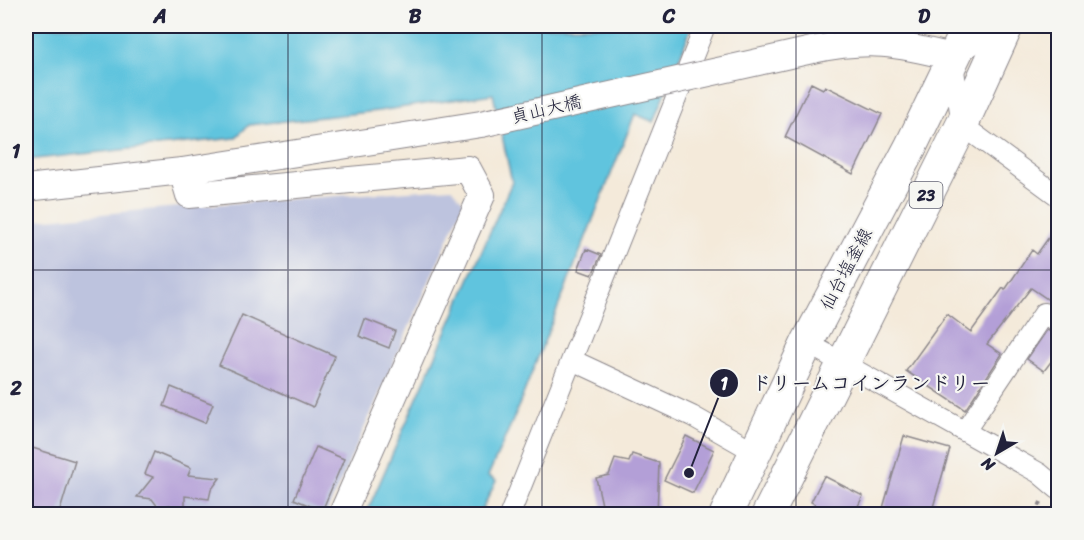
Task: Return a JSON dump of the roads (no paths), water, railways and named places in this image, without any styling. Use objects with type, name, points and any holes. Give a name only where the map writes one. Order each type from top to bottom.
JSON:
[{"type":"main road","name":"仙台塩釜線","points":[[726,514],[757,453],[807,343],[911,146],[952,57],[969,26]]},
{"type":"main road","name":"23","points":[[768,514],[962,125],[1007,26]]},
{"type":"street","points":[[510,514],[705,26]]},
{"type":"street","points":[[1002,26],[952,57],[962,125],[1059,196]]},
{"type":"street","name":"貞山大橋","points":[[26,188],[182,171],[481,124],[849,42],[902,44],[952,57]]},
{"type":"street","points":[[182,171],[189,195],[468,169],[482,195],[342,514]]},
{"type":"street","points":[[965,431],[1044,313],[1059,323]]},
{"type":"street","points":[[807,343],[1039,473],[1059,489]]},
{"type":"street","points":[[572,360],[692,416],[757,453]]},
{"type":"water","points":[[26,26],[692,26],[654,122],[635,114],[513,420],[488,476],[496,481],[480,514],[366,514],[512,182],[493,94],[378,111],[249,125],[235,138],[26,160]]},
{"type":"place","name":"ドリームコインランドリー","points":[[689,473]]}]
